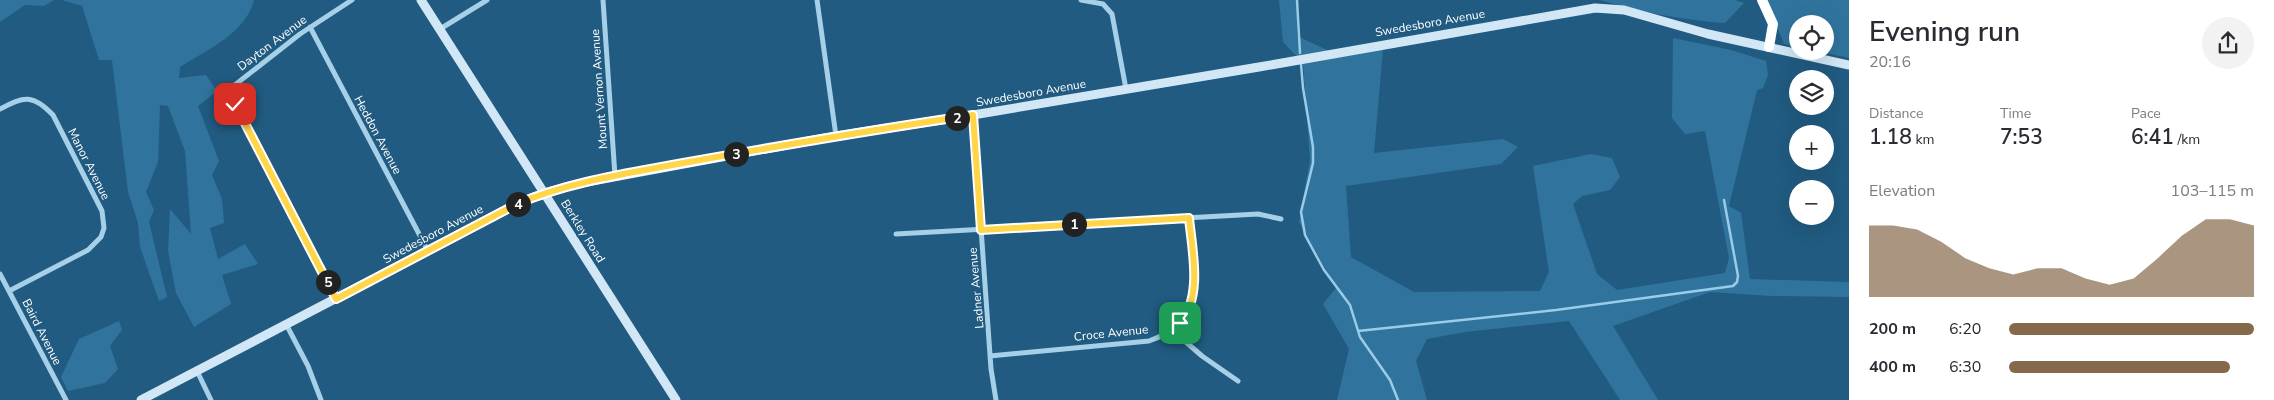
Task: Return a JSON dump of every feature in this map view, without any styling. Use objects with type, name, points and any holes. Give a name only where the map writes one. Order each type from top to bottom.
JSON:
[{"type":"highway","points":[[1762,0],[1773,24],[1769,47]]},
{"type":"street","name":"Dayton Avenue","points":[[336,299],[235,104],[231,88],[246,74],[310,27],[352,0]]},
{"type":"street","name":"Berkley Road","points":[[421,0],[676,400]]},
{"type":"street","points":[[440,29],[487,0]]},
{"type":"street","name":"Mount Vernon Avenue","points":[[603,0],[615,176]]},
{"type":"street","points":[[817,0],[836,136]]},
{"type":"street","points":[[1081,0],[1104,2],[1109,9],[1114,21],[1126,89]]},
{"type":"street","name":"Swedesboro Avenue","points":[[141,400],[517,204],[544,192],[615,176],[836,136],[973,115],[1595,8],[1624,10],[1686,29],[1849,65]]},
{"type":"street","name":"Heddon Avenue","points":[[310,27],[428,251]]},
{"type":"street","name":"Manor Avenue","points":[[0,109],[16,100],[26,99],[34,100],[48,109],[79,165],[104,219],[101,237],[88,250],[9,292]]},
{"type":"street","name":"Ladner Avenue","points":[[973,115],[990,356],[996,400]]},
{"type":"street","points":[[896,234],[1258,214],[1281,219]]},
{"type":"street","name":"Croce Avenue","points":[[990,356],[1149,341],[1172,330],[1186,317],[1193,297],[1189,218]]},
{"type":"street","name":"Baird Avenue","points":[[0,274],[66,400]]},
{"type":"street","points":[[286,324],[308,366],[321,400]]},
{"type":"street","points":[[1172,330],[1202,356],[1238,381]]},
{"type":"street","points":[[198,371],[211,400]]},
{"type":"shaded area","points":[[0,0],[54,0],[44,6],[25,5],[0,22]]},
{"type":"shaded area","points":[[62,0],[254,0],[250,12],[234,31],[224,40],[180,67],[179,78],[206,75],[217,91],[198,106],[219,161],[212,175],[222,199],[224,223],[210,228],[218,259],[245,244],[258,264],[222,275],[231,304],[194,327],[176,293],[168,251],[170,209],[191,234],[185,151],[168,106],[160,105],[158,162],[146,192],[154,210],[149,222],[167,297],[159,301],[140,247],[138,223],[128,192],[112,60],[99,60],[82,6]]},
{"type":"shaded area","points":[[1279,0],[1297,0],[1297,36],[1340,56],[1383,49],[1374,153],[1503,139],[1518,147],[1501,164],[1346,186],[1351,257],[1414,292],[1540,291],[1549,272],[1533,166],[1591,154],[1612,158],[1620,177],[1610,190],[1582,196],[1573,204],[1597,274],[1617,290],[1725,273],[1729,258],[1705,131],[1685,134],[1672,118],[1673,38],[1731,50],[1766,61],[1768,75],[1763,88],[1757,90],[1729,206],[1741,213],[1750,279],[1849,282],[1849,297],[1771,296],[1710,292],[1613,326],[1658,400],[1620,400],[1569,321],[1465,332],[1427,339],[1416,361],[1427,400],[1337,400],[1349,349],[1323,304],[1336,288],[1299,222],[1310,160],[1303,63],[1283,42]]},
{"type":"shaded area","points":[[1600,0],[1735,0],[1744,3],[1725,23],[1662,15]]},
{"type":"shaded area","points":[[1766,0],[1849,0],[1849,58],[1834,55],[1834,15],[1789,15],[1789,45],[1784,44]]},
{"type":"shaded area","points":[[119,321],[122,330],[110,346],[118,369],[105,383],[68,391],[61,377],[79,339]]},
{"type":"waterway","points":[[1297,0],[1300,53]]},
{"type":"waterway","points":[[1301,64],[1313,147],[1313,163],[1301,212],[1305,235],[1324,270],[1350,305],[1360,337],[1390,380],[1398,400]]},
{"type":"waterway","points":[[1358,331],[1556,310],[1733,286],[1737,282],[1738,276],[1724,200]]},
{"type":"route","points":[[235,104],[336,299],[517,204],[544,192],[615,176],[836,136],[973,115],[981,230],[1189,218],[1194,290],[1189,311],[1180,323]]}]
